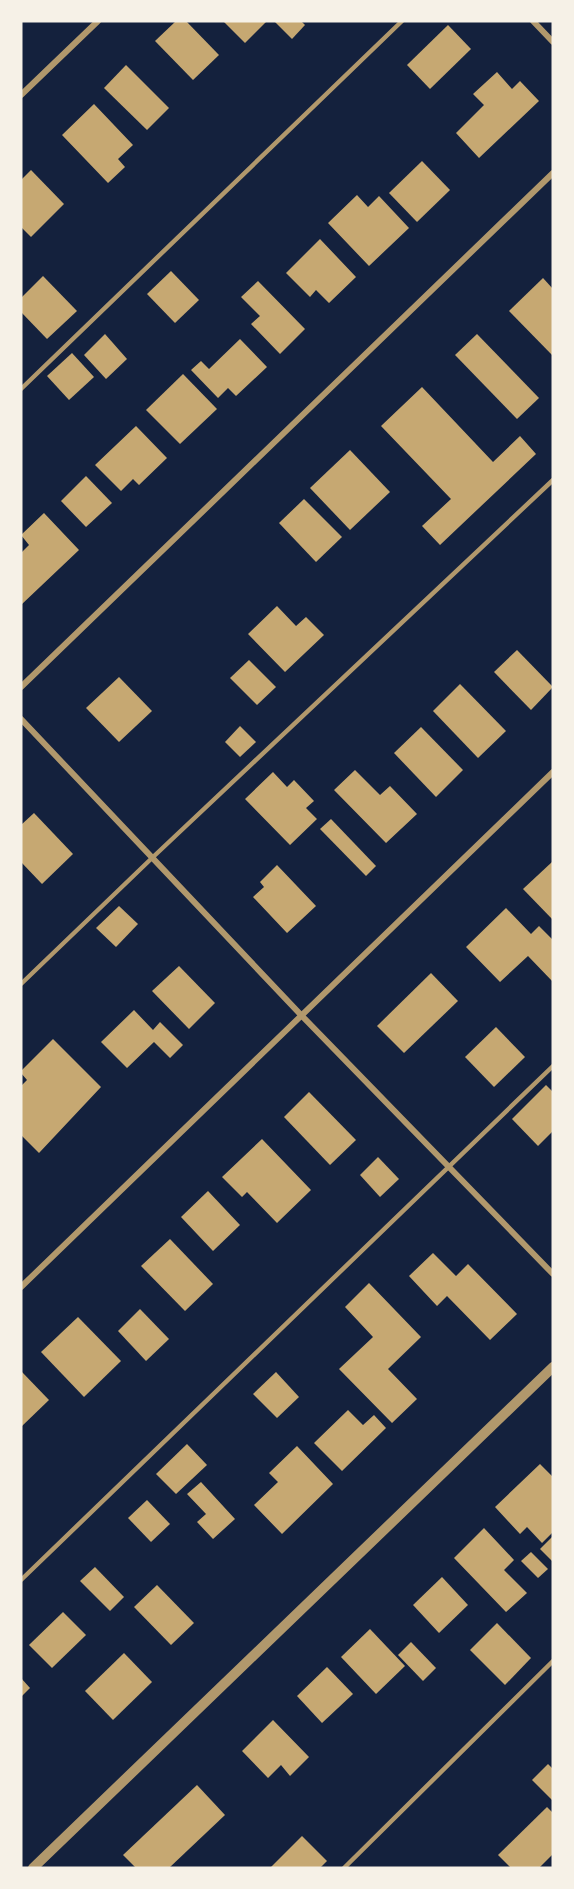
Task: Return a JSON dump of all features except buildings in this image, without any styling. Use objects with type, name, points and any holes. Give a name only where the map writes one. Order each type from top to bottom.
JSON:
[{"type":"street","points":[[21,95],[98,21]]},
{"type":"street","points":[[533,21],[553,42]]},
{"type":"street","points":[[21,687],[553,173]]},
{"type":"street","points":[[21,719],[302,1016],[553,1274]]},
{"type":"street","points":[[21,1287],[553,772]]},
{"type":"street","points":[[33,1868],[553,1367]]},
{"type":"lane","points":[[21,389],[402,21]]},
{"type":"lane","points":[[21,984],[553,480]]},
{"type":"lane","points":[[21,1580],[553,1066]]},
{"type":"lane","points":[[344,1868],[553,1660]]}]
